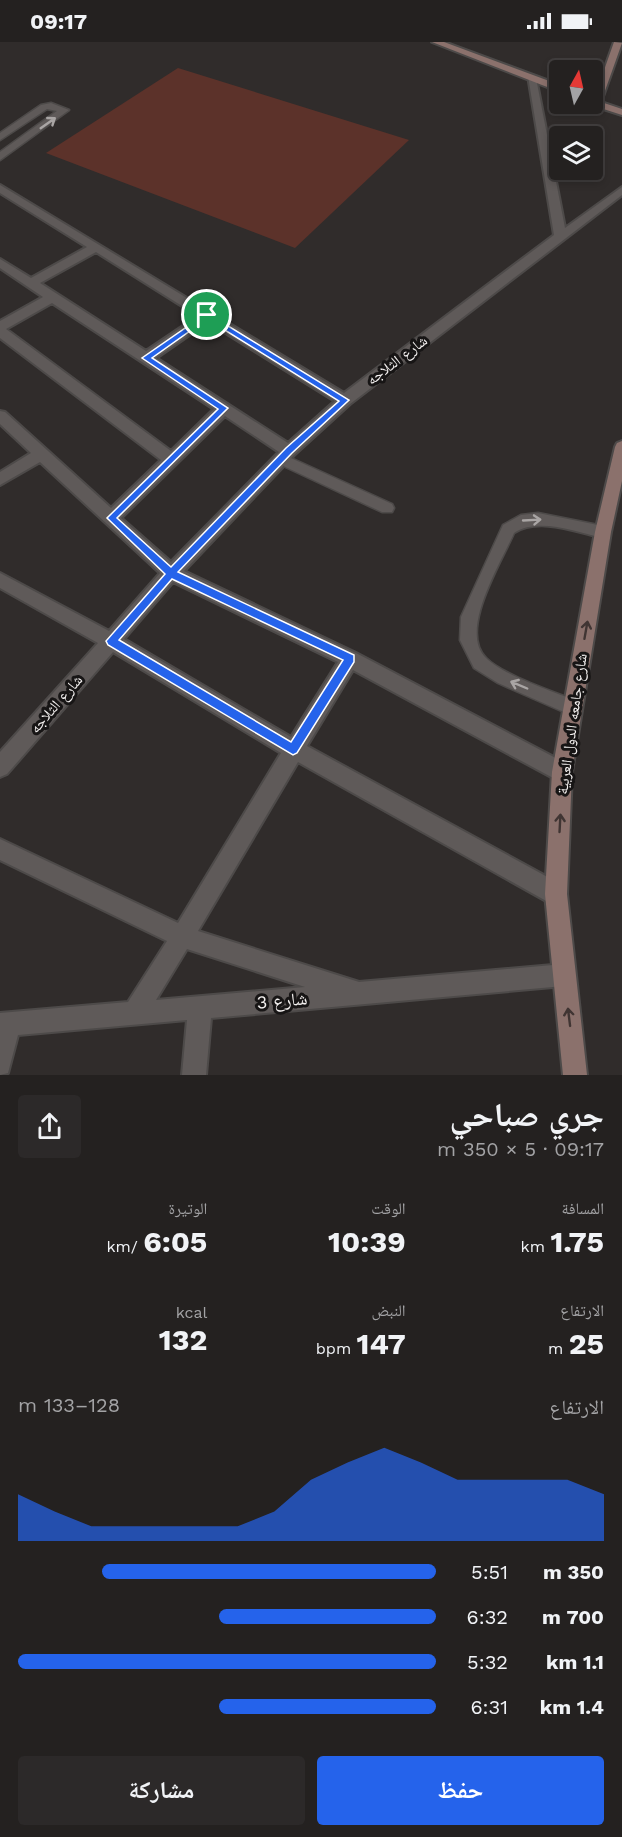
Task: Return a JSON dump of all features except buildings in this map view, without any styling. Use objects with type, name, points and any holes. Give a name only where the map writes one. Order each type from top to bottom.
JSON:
[{"type":"main road","points":[[436,42],[549,85]]},
{"type":"main road","points":[[603,80],[618,42]]},
{"type":"main road","points":[[603,105],[622,112]]},
{"type":"main road","name":"شارع جامعه الدول العربية","points":[[575,1075],[556,894],[562,772],[603,532],[622,447]]},
{"type":"street","points":[[531,78],[560,235]]},
{"type":"street","points":[[0,188],[345,400]]},
{"type":"street","name":"شارع الثلاجه","points":[[0,767],[171,573],[285,455],[345,400],[622,190]]},
{"type":"street","points":[[32,283],[96,247]]},
{"type":"street","points":[[0,263],[224,408],[285,455]]},
{"type":"street","points":[[53,297],[0,329],[172,460]]},
{"type":"street","points":[[146,358],[207,315]]},
{"type":"street","points":[[111,518],[224,408]]},
{"type":"street","points":[[0,416],[171,573],[350,659],[562,772]]},
{"type":"street","points":[[0,479],[41,454]]},
{"type":"street","points":[[0,580],[111,641],[293,749],[556,894]]},
{"type":"street","points":[[134,1014],[183,937],[293,749],[350,659]]},
{"type":"street","points":[[0,849],[183,937],[362,993]]},
{"type":"street","name":"شارع 3","points":[[4,1025],[564,975]]},
{"type":"street","points":[[194,1075],[200,1007]]},
{"type":"street","points":[[0,1065],[4,1025]]},
{"type":"lane","points":[[0,157],[64,110],[55,106],[44,107],[2,135]]},
{"type":"lane","points":[[2,135],[22,141]]},
{"type":"lane","points":[[285,455],[387,508]]},
{"type":"lane","points":[[573,708],[504,678],[480,663],[468,640],[469,617],[508,529],[521,521],[538,519],[603,532]]},
{"type":"shaded area","points":[[178,68],[409,140],[295,248],[46,153]]},
{"type":"route","points":[[207,315],[146,358],[224,408],[111,518],[171,573],[111,641],[293,749],[350,659],[171,573],[289,451],[345,400],[207,315]]}]
